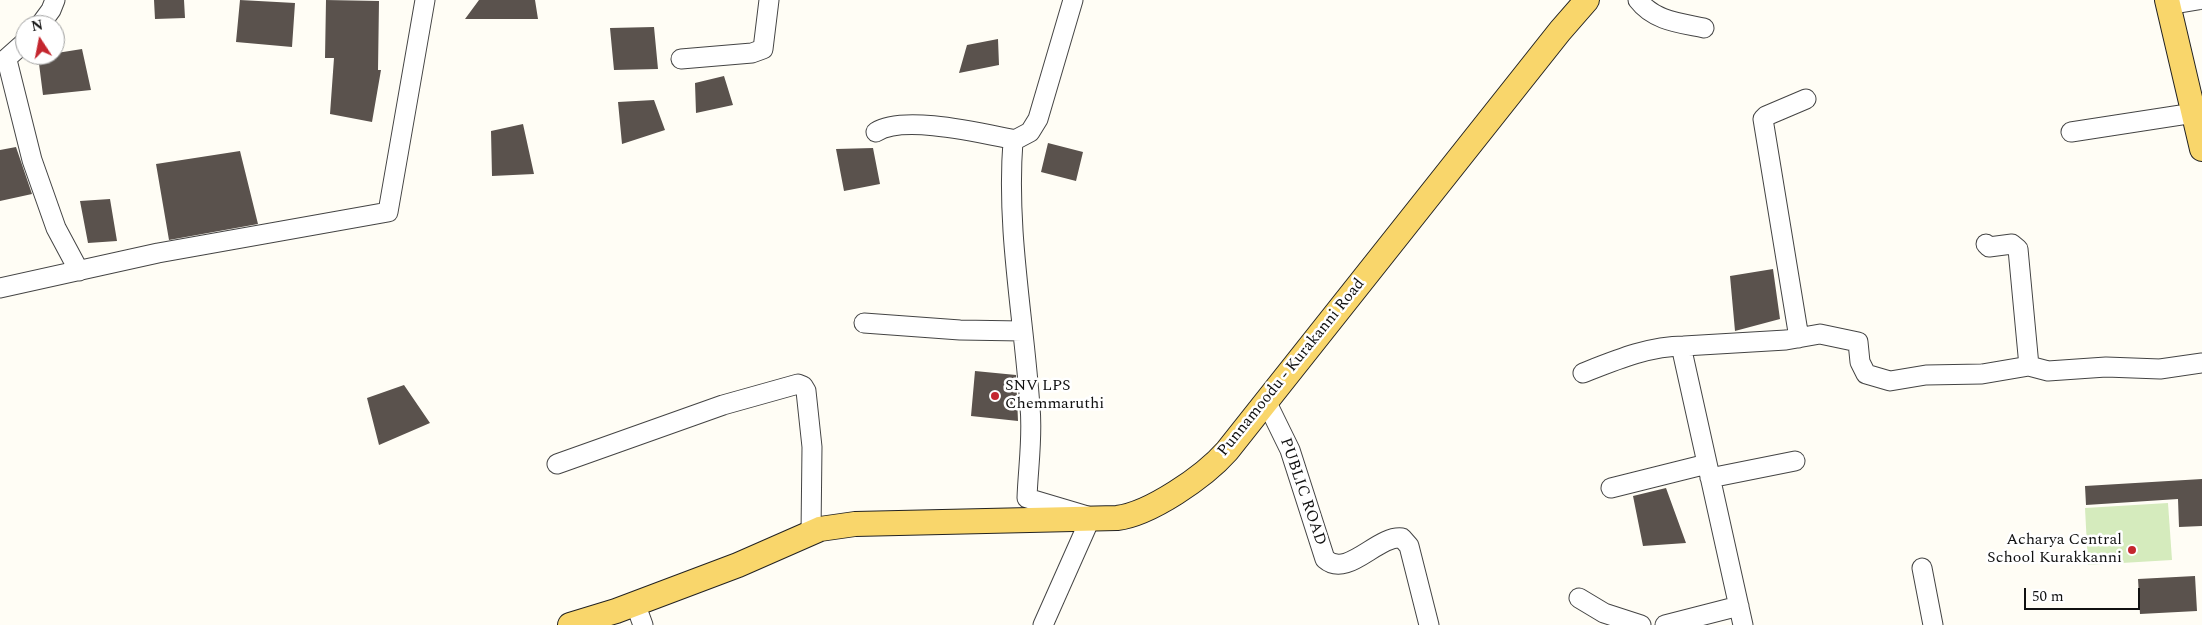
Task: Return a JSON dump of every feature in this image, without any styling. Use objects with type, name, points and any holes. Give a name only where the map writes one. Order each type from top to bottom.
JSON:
[{"type":"main road","name":"Punnamoodu - Kurakanni Road","points":[[570,625],[639,614],[738,564],[820,529],[855,524],[1117,518],[1136,514],[1177,490],[1221,458],[1587,0]]},
{"type":"main road","points":[[2168,3],[2202,149]]},
{"type":"street","points":[[46,15],[55,0]]},
{"type":"street","points":[[0,288],[158,253],[388,212],[424,0]]},
{"type":"street","points":[[682,59],[752,53],[763,49],[769,0]]},
{"type":"street","points":[[1043,625],[1091,518],[1027,498],[1031,409],[1022,331],[1011,199],[1011,170],[1014,141],[1030,132],[1038,119],[1073,0]]},
{"type":"street","points":[[1638,0],[1647,11],[1658,16],[1704,28]]},
{"type":"street","points":[[2168,3],[2198,0]]},
{"type":"street","points":[[15,51],[7,60],[32,160],[56,228],[78,271]]},
{"type":"street","points":[[1799,338],[1763,120],[1766,116],[1806,99]]},
{"type":"street","points":[[2071,132],[2194,113]]},
{"type":"street","points":[[876,132],[887,126],[928,126],[1016,140]]},
{"type":"street","points":[[1986,244],[1989,246],[2012,244],[2018,249],[2029,366]]},
{"type":"street","points":[[864,323],[960,330],[1022,331]]},
{"type":"street","points":[[1583,373],[1623,357],[1667,346],[1799,338],[1820,334],[1858,342],[1860,362],[1866,374],[1890,380],[1926,375],[1982,374],[2029,366],[2048,371],[2106,368],[2160,369],[2202,363]]},
{"type":"street","points":[[1684,346],[1683,355],[1743,625]]},
{"type":"street","points":[[557,464],[723,405],[798,384],[803,386],[806,391],[812,447],[811,533]]},
{"type":"street","name":"PUBLIC ROAD","points":[[1266,401],[1290,450],[1325,559],[1333,564],[1346,564],[1388,539],[1402,538],[1410,546],[1429,625]]},
{"type":"street","points":[[1611,488],[1708,471],[1795,461]]},
{"type":"street","points":[[1922,568],[1933,625]]},
{"type":"street","points":[[1579,598],[1604,614],[1641,625]]},
{"type":"street","points":[[1665,625],[1739,606]]},
{"type":"green space","points":[[2168,503],[2172,560],[2088,565],[2085,508]]},
{"type":"building","points":[[154,0],[184,0],[185,18],[155,19]]},
{"type":"building","points":[[240,0],[295,3],[292,47],[236,42]]},
{"type":"building","points":[[326,0],[379,1],[378,70],[381,70],[372,122],[330,114],[334,58],[325,58]]},
{"type":"building","points":[[479,0],[535,0],[538,19],[465,19]]},
{"type":"building","points":[[654,27],[658,69],[614,70],[610,28]]},
{"type":"building","points":[[998,39],[999,65],[959,73],[967,45]]},
{"type":"building","points":[[82,49],[91,90],[43,95],[39,65],[65,65],[65,52]]},
{"type":"building","points":[[724,76],[733,105],[696,113],[695,83]]},
{"type":"building","points":[[654,100],[665,130],[622,144],[618,102]]},
{"type":"building","points":[[523,124],[534,174],[492,176],[491,131]]},
{"type":"building","points":[[1048,143],[1083,152],[1076,181],[1041,172]]},
{"type":"building","points":[[16,147],[32,194],[0,201],[0,150]]},
{"type":"building","points":[[873,148],[880,184],[844,191],[836,149]]},
{"type":"building","points":[[240,151],[258,224],[169,240],[156,164]]},
{"type":"building","points":[[110,199],[117,241],[88,243],[80,201]]},
{"type":"building","points":[[1773,269],[1780,319],[1735,331],[1730,276]]},
{"type":"building","name":"SNV LPS Chemmaruthi","points":[[975,371],[1016,375],[1018,421],[971,416]]},
{"type":"building","points":[[404,385],[430,423],[379,445],[367,398]]},
{"type":"building","points":[[2202,479],[2202,526],[2179,527],[2178,499],[2086,505],[2085,486]]},
{"type":"building","points":[[1666,488],[1686,543],[1643,546],[1633,496]]},
{"type":"building","points":[[2195,576],[2197,611],[2140,614],[2138,579]]},
{"type":"place","name":"SNV LPS Chemmaruthi","points":[[995,396]]},
{"type":"place","name":"Acharya Central School Kurakkanni","points":[[2132,550]]}]
